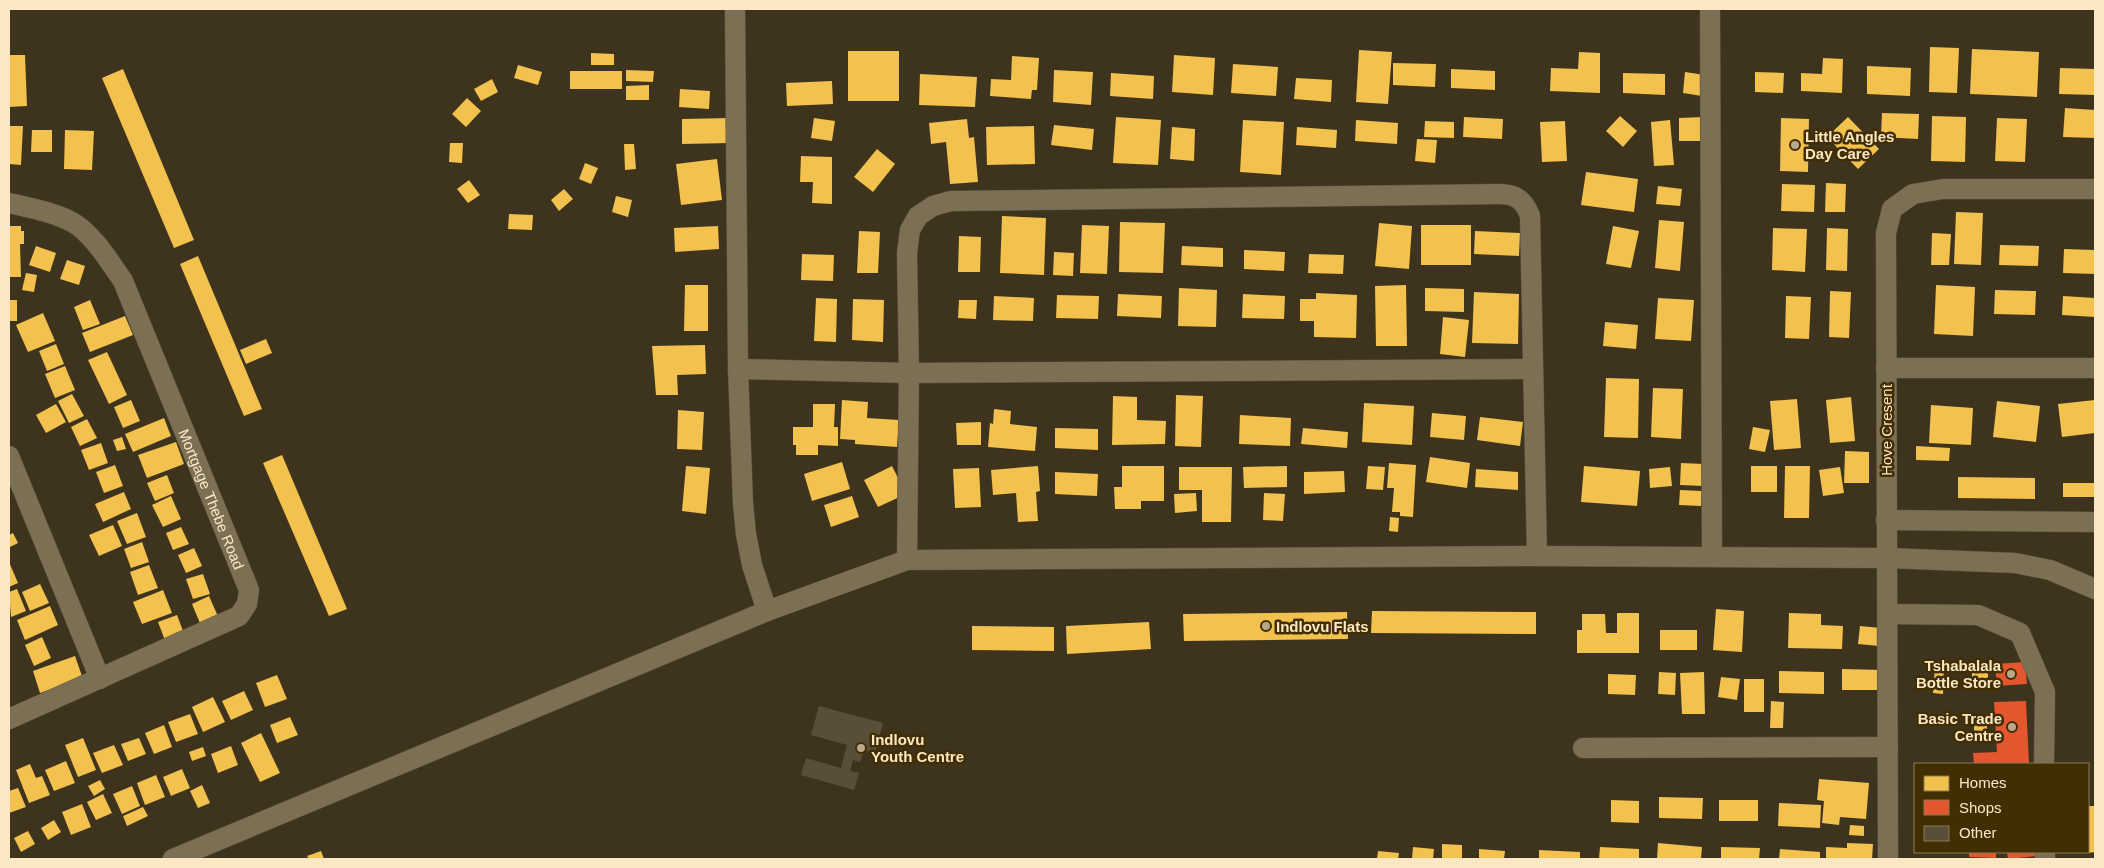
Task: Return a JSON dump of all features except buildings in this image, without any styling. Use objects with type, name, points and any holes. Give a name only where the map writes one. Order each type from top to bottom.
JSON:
[{"type":"street","points":[[735,9],[738,369],[746,534],[752,565],[767,611]]},
{"type":"street","points":[[1710,9],[1712,556]]},
{"type":"street","name":"Hove Cresent","points":[[1888,859],[1886,233],[1892,209],[1913,194],[1943,189],[2095,189]]},
{"type":"street","points":[[907,560],[909,373],[907,253],[910,230],[918,216],[933,206],[951,201],[1499,194],[1510,194],[1518,197],[1523,202],[1530,216],[1537,556]]},
{"type":"street","name":"Mortgage Thebe Road","points":[[9,203],[42,210],[73,223],[102,250],[123,281],[250,590],[247,604],[239,616],[9,719]]},
{"type":"street","points":[[1886,368],[2095,368]]},
{"type":"street","points":[[738,369],[909,373],[1532,369]]},
{"type":"street","points":[[9,456],[100,679]]},
{"type":"street","points":[[1886,520],[2095,522]]},
{"type":"street","points":[[173,859],[767,611],[907,560],[1537,556],[1887,558],[2015,563],[2050,570],[2095,589]]},
{"type":"street","points":[[1888,614],[1978,615],[2020,632],[2045,692],[2044,763]]},
{"type":"street","points":[[1583,748],[1888,747]]},
{"type":"place","name":"Little Angles Day Care","points":[[1795,145]]},
{"type":"place","name":"Indlovu Flats","points":[[1266,626]]},
{"type":"place","name":"Tshabalala Bottle Store","points":[[2011,674]]},
{"type":"place","name":"Basic Trade Centre","points":[[2012,727]]},
{"type":"place","name":"Indlovu Youth Centre","points":[[861,748]]}]
